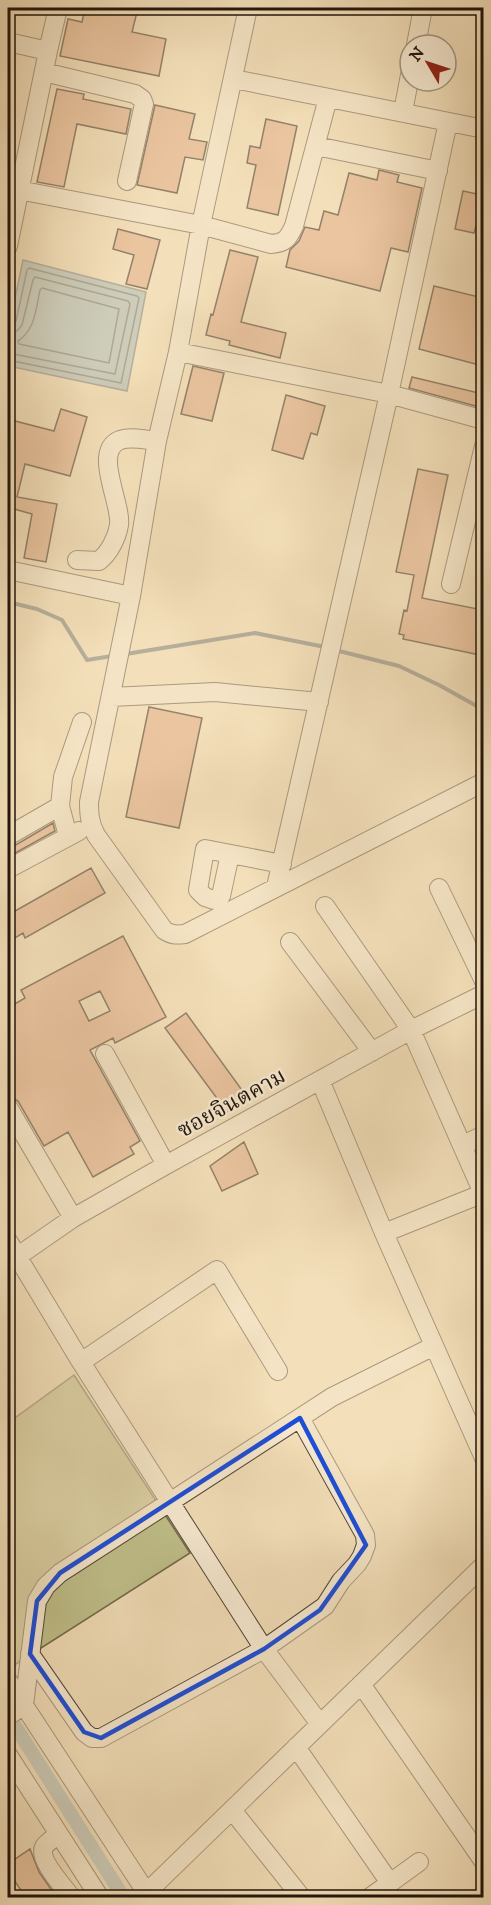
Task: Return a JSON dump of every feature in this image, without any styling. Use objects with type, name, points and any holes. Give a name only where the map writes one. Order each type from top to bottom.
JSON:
[{"type":"street","points":[[8,246],[13,189],[44,72],[58,8]]},
{"type":"street","points":[[248,8],[201,225],[178,352],[157,441],[117,673],[89,802],[91,824],[96,835],[164,930],[170,934],[185,934],[483,782]]},
{"type":"street","points":[[418,33],[423,8]]},
{"type":"street","points":[[8,42],[48,51]]},
{"type":"street","points":[[44,72],[135,94],[142,99],[144,104],[127,181]]},
{"type":"street","points":[[234,79],[483,129]]},
{"type":"street","points":[[403,112],[407,93]]},
{"type":"street","points":[[13,189],[201,225],[271,244],[281,243],[288,239],[294,226],[328,98]]},
{"type":"street","points":[[276,887],[326,676],[448,122]]},
{"type":"street","points":[[316,146],[438,171]]},
{"type":"street","points":[[178,352],[389,394],[483,420]]},
{"type":"street","points":[[77,560],[99,561],[105,556],[113,542],[119,526],[118,507],[107,467],[111,446],[126,439],[157,441]]},
{"type":"street","points":[[451,584],[483,446]]},
{"type":"street","points":[[8,570],[131,596]]},
{"type":"street","points":[[111,697],[215,692],[319,702]]},
{"type":"street","points":[[68,836],[60,806],[63,777],[81,722]]},
{"type":"street","points":[[8,836],[60,806]]},
{"type":"street","points":[[8,869],[91,824]]},
{"type":"street","points":[[230,854],[282,864]]},
{"type":"street","points":[[439,888],[483,981]]},
{"type":"street","points":[[325,906],[411,1030],[483,1193],[384,1233]]},
{"type":"street","points":[[290,942],[372,1052]]},
{"type":"street","name":"ซอยจินตคาม","points":[[11,1254],[320,1080],[483,994]]},
{"type":"street","points":[[105,1054],[166,1165]]},
{"type":"street","points":[[320,1080],[384,1233],[483,1458]]},
{"type":"street","points":[[8,1107],[73,1218]]},
{"type":"street","points":[[463,1145],[483,1135]]},
{"type":"street","points":[[11,1254],[264,1649],[320,1724]]},
{"type":"street","points":[[81,1362],[217,1270],[278,1371]]},
{"type":"street","points":[[8,1716],[23,1705],[37,1601],[46,1586],[60,1573],[332,1397],[434,1346]]},
{"type":"street","points":[[30,1654],[84,1732],[92,1738],[101,1738],[264,1649],[326,1606],[341,1581],[357,1564],[366,1545],[365,1535],[300,1418]]},
{"type":"street","points":[[8,1681],[146,1895],[483,1565]]},
{"type":"street","points":[[361,1684],[483,1862]]},
{"type":"street","points":[[296,1747],[390,1883]]},
{"type":"street","points":[[8,1755],[100,1898]]},
{"type":"street","points":[[232,1810],[302,1898]]},
{"type":"street","points":[[59,1834],[43,1848],[43,1855],[45,1862],[72,1898]]},
{"type":"street","points":[[369,1898],[419,1862]]},
{"type":"highlighted area","points":[[300,1418],[366,1545],[320,1610],[264,1649],[101,1738],[84,1732],[30,1654],[37,1601],[60,1573]]},
{"type":"green space","points":[[74,1375],[190,1553],[13,1666],[8,1658],[8,1423]]},
{"type":"water","points":[[23,260],[146,292],[127,391],[8,366],[8,332]]},
{"type":"building","points":[[85,8],[138,8],[132,32],[166,39],[159,76],[60,56],[68,19],[82,22]]},
{"type":"building","points":[[57,89],[84,94],[83,99],[131,109],[126,134],[77,124],[64,187],[37,182]]},
{"type":"building","points":[[155,105],[195,114],[189,139],[207,142],[203,160],[185,157],[177,193],[137,185]]},
{"type":"building","points":[[266,119],[297,126],[278,215],[247,208],[256,165],[247,163],[250,146],[260,148]]},
{"type":"building","points":[[379,170],[399,175],[397,182],[422,188],[408,252],[391,248],[380,291],[286,267],[290,250],[299,241],[305,227],[319,230],[324,211],[338,215],[349,173],[377,180]]},
{"type":"building","points":[[463,191],[482,195],[483,228],[476,226],[474,233],[455,229]]},
{"type":"building","points":[[118,229],[160,240],[147,289],[126,284],[134,255],[113,249]]},
{"type":"building","points":[[230,250],[258,257],[241,322],[286,333],[280,358],[229,345],[230,341],[206,335]]},
{"type":"building","points":[[434,286],[483,298],[483,366],[419,349]]},
{"type":"building","points":[[193,366],[224,373],[212,421],[181,414]]},
{"type":"building","points":[[412,377],[483,394],[483,408],[409,388]]},
{"type":"building","points":[[286,395],[325,406],[317,435],[311,433],[303,459],[272,450]]},
{"type":"building","points":[[61,409],[87,417],[70,476],[25,464],[17,497],[57,504],[46,562],[24,558],[32,514],[14,509],[11,518],[8,518],[8,435],[11,420],[54,431]]},
{"type":"building","points":[[418,469],[448,475],[422,598],[483,610],[483,652],[480,651],[480,655],[403,639],[404,635],[399,634],[404,610],[407,611],[414,575],[396,572]]},
{"type":"building","points":[[149,707],[202,718],[179,828],[126,817]]},
{"type":"building","points":[[53,823],[55,831],[8,857],[8,847],[14,846]]},
{"type":"building","points":[[91,868],[105,893],[25,938],[23,933],[8,942],[8,915]]},
{"type":"building","points":[[123,936],[166,1017],[115,1043],[113,1038],[90,1050],[140,1141],[130,1147],[134,1154],[93,1177],[68,1132],[44,1146],[18,1101],[11,1097],[8,1090],[8,1008],[25,998],[21,990]],"holes":[[[100,991],[110,1011],[89,1021],[79,1001]]]},
{"type":"building","points":[[186,1013],[247,1097],[227,1112],[165,1028]]},
{"type":"building","points":[[244,1142],[258,1174],[222,1191],[210,1166]]},
{"type":"building","points":[[30,1849],[39,1872],[57,1898],[26,1898],[8,1871],[8,1864]]},
{"type":"waterway","points":[[8,602],[37,609],[62,620],[87,660],[112,656]]},
{"type":"waterway","points":[[126,654],[255,633],[325,647]]},
{"type":"waterway","points":[[335,650],[399,666],[484,710]]},
{"type":"waterway","points":[[8,1715],[124,1898]]}]
